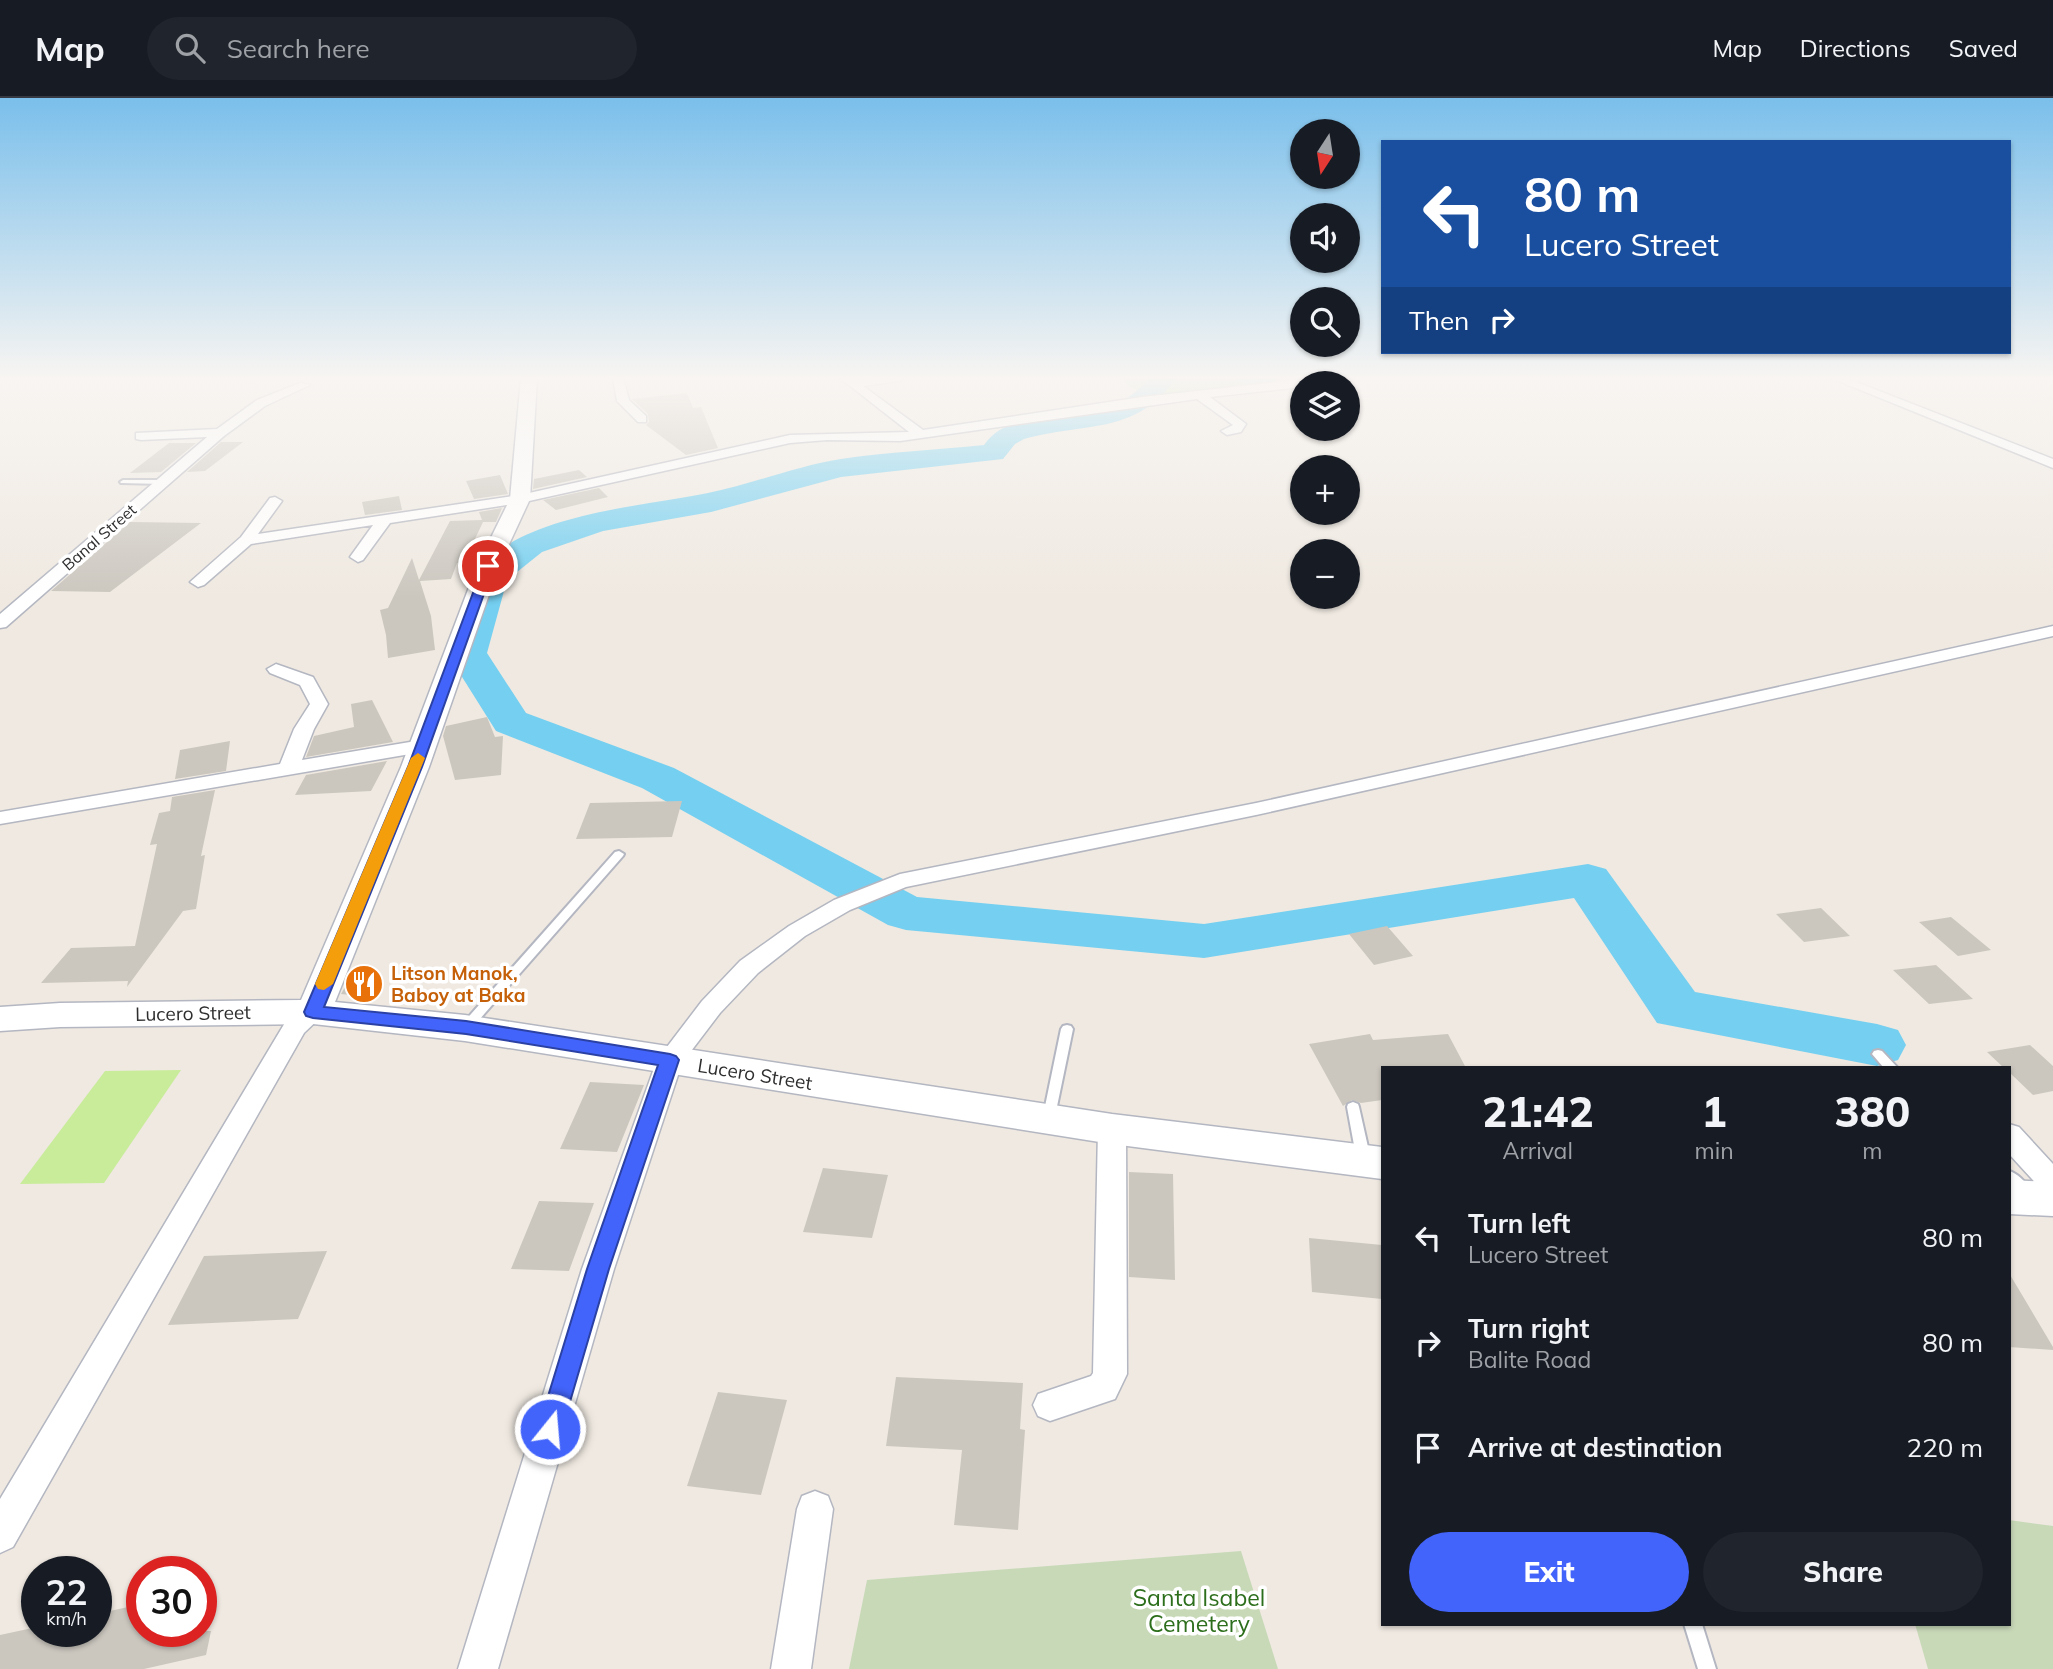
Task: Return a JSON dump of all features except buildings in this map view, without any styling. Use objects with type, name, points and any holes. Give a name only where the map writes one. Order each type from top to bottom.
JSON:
[{"type":"street","name":"Banal Street","points":[[0,623],[198,451]]},
{"type":"street","points":[[0,1534],[295,1027],[313,1012],[422,746],[490,561],[520,499],[523,451]]},
{"type":"street","points":[[246,540],[520,499],[735,451]]},
{"type":"street","points":[[2020,451],[2053,464]]},
{"type":"street","points":[[198,582],[246,540],[275,501]]},
{"type":"street","points":[[358,557],[385,519]]},
{"type":"street","points":[[478,1669],[598,1269],[670,1060],[711,1007],[749,967],[797,931],[842,905],[900,881],[1256,809],[2053,631]]},
{"type":"street","points":[[276,669],[307,681],[318,704],[304,729],[288,771]]},
{"type":"street","points":[[0,818],[288,771],[422,746]]},
{"type":"street","name":"Lucero Street","points":[[0,1019],[60,1015],[313,1012],[466,1028],[1112,1129],[1373,1162]]},
{"type":"street","points":[[1050,1405],[1103,1388],[1110,1374],[1112,1129]]},
{"type":"street","points":[[2011,1140],[2031,1191]]},
{"type":"street","points":[[792,1669],[815,1509]]},
{"type":"lane","points":[[123,482],[162,482]]},
{"type":"lane","points":[[466,1028],[619,854]]},
{"type":"lane","points":[[1048,1119],[1067,1029]]},
{"type":"lane","points":[[1878,1054],[1890,1066]]},
{"type":"lane","points":[[1353,1107],[1373,1162]]},
{"type":"lane","points":[[1694,1626],[1707,1669]]},
{"type":"green space","points":[[181,1070],[104,1183],[20,1184],[105,1071]]},
{"type":"green space","points":[[2011,1520],[2053,1526],[2053,1669],[1928,1669],[1916,1626],[2011,1626]]},
{"type":"green space","name":"Santa Isabel Cemetery","points":[[1241,1551],[1278,1669],[849,1669],[867,1580]]},
{"type":"waterway","points":[[994,451],[840,468],[711,502],[596,522],[530,545],[491,576],[467,653],[511,722],[658,778],[906,913],[1204,941],[1588,880],[1677,1009],[1877,1045]]},
{"type":"slow traffic","points":[[324,984],[418,758]]},
{"type":"place","name":"Litson Manok, Baboy at Baka","points":[[364,984]]},
{"type":"route","points":[[488,566],[415,767],[313,1012],[466,1028],[670,1060],[598,1269],[550,1429]]}]
